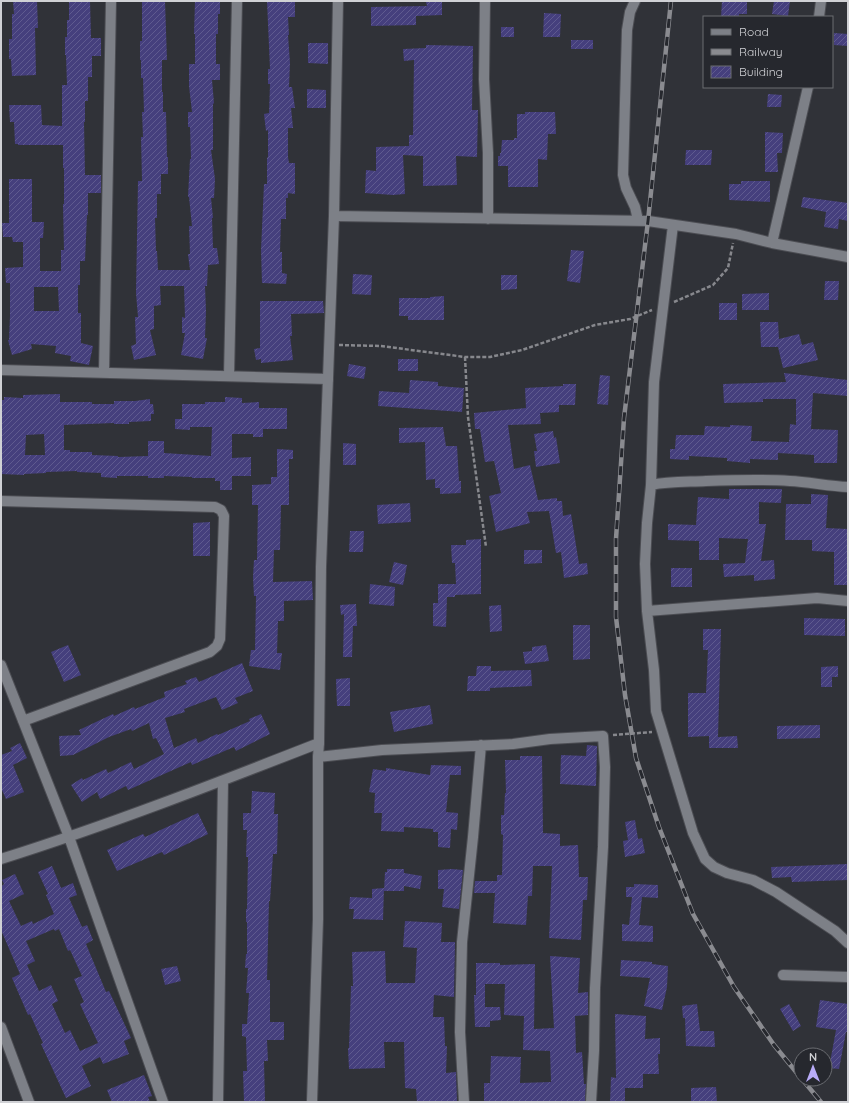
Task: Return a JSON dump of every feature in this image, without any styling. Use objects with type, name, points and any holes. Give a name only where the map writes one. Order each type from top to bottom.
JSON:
[{"type":"street","points":[[104,373],[111,1]]},
{"type":"street","points":[[229,376],[237,1]]},
{"type":"street","points":[[312,1102],[318,919],[318,757],[321,567],[328,345],[334,216],[338,1]]},
{"type":"street","points":[[485,1],[484,79],[488,153],[488,219]]},
{"type":"street","points":[[635,1],[630,12],[627,30],[623,175],[626,188],[635,207],[638,220]]},
{"type":"street","points":[[819,16],[821,1]]},
{"type":"street","points":[[772,243],[808,88]]},
{"type":"street","points":[[334,216],[638,220],[736,234],[772,243],[848,257]]},
{"type":"street","points":[[673,225],[654,382],[651,485],[645,564],[647,611],[654,670],[656,711],[692,833],[705,859],[714,867],[753,880],[776,892],[835,931],[848,943]]},
{"type":"street","points":[[1,370],[328,379]]},
{"type":"street","points":[[651,485],[680,481],[745,479],[791,481],[848,487]]},
{"type":"street","points":[[1,501],[215,507],[221,510],[224,516],[220,639],[217,646],[210,652],[23,721]]},
{"type":"street","points":[[647,611],[817,598],[848,602]]},
{"type":"street","points":[[1,666],[70,837],[163,1102]]},
{"type":"street","points":[[318,757],[382,750],[513,744],[550,739],[603,736],[605,767],[603,847],[595,988],[594,1052],[591,1102]]},
{"type":"street","points":[[1,859],[70,837],[223,781],[319,743]]},
{"type":"street","points":[[464,1102],[460,1032],[462,942],[473,837],[480,745]]},
{"type":"street","points":[[218,1102],[223,781]]},
{"type":"street","points":[[783,975],[848,977]]},
{"type":"street","points":[[1,1027],[29,1102]]},
{"type":"path","points":[[328,345],[380,346],[465,357],[490,357],[522,350],[594,325],[630,319],[713,285],[728,268],[736,234]]},
{"type":"path","points":[[465,357],[468,417],[486,547]]},
{"type":"path","points":[[603,736],[650,732],[663,735]]},
{"type":"building","points":[[13,1],[37,1],[38,28],[35,28],[36,75],[12,76],[11,59],[9,59],[9,39],[12,39],[12,14],[14,14]]},
{"type":"building","points":[[69,1],[90,1],[91,38],[101,38],[101,56],[92,56],[92,77],[88,77],[88,101],[85,101],[84,122],[85,175],[101,175],[101,193],[88,193],[85,261],[80,261],[80,285],[78,285],[78,313],[81,313],[81,343],[93,346],[89,365],[70,361],[71,356],[55,353],[56,346],[31,344],[32,349],[12,355],[8,340],[10,283],[6,283],[5,268],[23,267],[23,242],[13,242],[12,237],[3,237],[2,223],[9,223],[9,179],[32,179],[32,222],[44,222],[43,238],[40,238],[40,271],[61,271],[61,250],[64,250],[63,145],[15,144],[14,122],[10,122],[9,105],[41,105],[42,125],[62,126],[62,85],[67,85],[65,37],[67,37],[67,20],[69,20]],"holes":[[[34,287],[58,287],[59,311],[34,311]]]},
{"type":"building","points":[[142,1],[165,1],[167,60],[162,60],[162,92],[163,112],[166,112],[168,174],[161,174],[161,194],[157,194],[157,218],[155,218],[158,270],[190,270],[188,254],[190,254],[189,226],[192,226],[188,197],[191,159],[188,112],[192,112],[189,86],[189,64],[195,64],[195,1],[220,1],[220,14],[218,14],[218,34],[216,34],[216,64],[220,64],[220,80],[212,80],[214,103],[213,150],[211,150],[215,179],[214,198],[211,198],[213,248],[217,248],[219,264],[208,265],[207,286],[205,286],[205,338],[207,338],[203,359],[181,355],[185,333],[182,333],[182,317],[185,318],[184,286],[160,286],[161,305],[154,306],[154,329],[150,330],[156,355],[134,360],[131,346],[136,344],[135,317],[138,317],[136,293],[138,181],[142,181],[141,137],[143,137],[142,112],[144,112],[143,78],[141,78],[140,60],[140,41],[142,41]]},
{"type":"building","points":[[267,1],[295,1],[295,17],[288,17],[290,63],[289,87],[292,87],[295,108],[291,108],[293,128],[288,128],[288,157],[289,163],[295,163],[295,194],[288,193],[288,198],[286,198],[286,219],[281,219],[280,252],[282,252],[282,273],[287,274],[286,284],[262,283],[261,250],[264,184],[267,184],[268,157],[268,130],[266,131],[264,114],[269,113],[270,84],[268,84],[268,69],[270,69]]},
{"type":"building","points":[[442,1],[442,15],[416,16],[416,25],[371,26],[371,7],[427,6],[426,2]]},
{"type":"building","points":[[722,1],[747,1],[747,14],[739,14],[739,16],[721,16]]},
{"type":"building","points":[[774,1],[790,1],[788,16],[772,14]]},
{"type":"building","points":[[544,13],[561,14],[560,37],[543,37]]},
{"type":"building","points":[[501,27],[514,27],[514,37],[501,37]]},
{"type":"building","points":[[834,33],[848,34],[848,46],[834,45]]},
{"type":"building","points":[[571,40],[593,40],[593,49],[571,49]]},
{"type":"building","points":[[308,43],[328,43],[328,64],[308,63]]},
{"type":"building","points":[[426,45],[473,46],[472,110],[478,110],[477,157],[456,156],[457,185],[423,186],[423,156],[403,155],[405,194],[393,195],[365,193],[366,170],[376,171],[376,147],[409,146],[409,135],[413,135],[414,60],[404,61],[403,49],[426,48]]},
{"type":"building","points":[[307,89],[326,90],[326,108],[307,108]]},
{"type":"building","points":[[768,94],[782,95],[781,107],[767,107]]},
{"type":"building","points":[[525,112],[555,112],[556,134],[548,134],[547,160],[538,159],[538,187],[508,187],[508,166],[498,166],[498,156],[500,156],[501,153],[502,140],[514,140],[514,138],[517,138],[517,114],[525,114]]},
{"type":"building","points":[[765,132],[783,133],[782,153],[777,153],[778,172],[765,172]]},
{"type":"building","points":[[686,150],[712,150],[711,165],[685,165]]},
{"type":"building","points":[[741,181],[770,181],[770,202],[729,200],[729,184],[741,184]]},
{"type":"building","points":[[803,197],[848,203],[848,221],[839,219],[838,229],[824,227],[826,212],[801,207]]},
{"type":"building","points":[[571,250],[584,251],[580,283],[567,281]]},
{"type":"building","points":[[353,274],[372,275],[371,295],[352,294]]},
{"type":"building","points":[[501,275],[517,275],[517,289],[501,290]]},
{"type":"building","points":[[825,281],[839,281],[838,300],[824,300]]},
{"type":"building","points":[[769,293],[769,310],[742,310],[742,294]]},
{"type":"building","points":[[444,296],[444,320],[408,320],[408,316],[399,316],[399,298],[430,298]]},
{"type":"building","points":[[260,301],[323,301],[324,313],[291,314],[292,336],[290,336],[293,360],[261,363],[261,359],[256,360],[254,349],[260,348]]},
{"type":"building","points":[[719,303],[737,303],[737,320],[719,320]]},
{"type":"building","points":[[760,322],[778,322],[779,339],[799,334],[802,345],[813,342],[818,360],[783,368],[778,347],[761,347]]},
{"type":"building","points":[[398,359],[418,359],[418,371],[398,371]]},
{"type":"building","points":[[349,364],[366,367],[364,379],[347,376]]},
{"type":"building","points":[[784,373],[848,380],[848,396],[813,393],[811,429],[838,430],[837,463],[814,463],[814,455],[778,453],[778,460],[750,459],[750,463],[727,461],[727,458],[689,456],[689,460],[670,459],[670,449],[675,449],[676,435],[704,435],[705,426],[752,426],[751,441],[789,442],[790,424],[796,425],[796,399],[763,399],[763,402],[724,403],[723,384],[786,382]]},
{"type":"building","points":[[600,375],[610,376],[608,405],[597,404]]},
{"type":"building","points":[[410,380],[438,382],[438,386],[464,388],[462,412],[378,406],[379,391],[409,393]]},
{"type":"building","points":[[563,384],[576,384],[575,405],[559,405],[559,412],[540,413],[541,424],[508,425],[514,469],[530,465],[538,500],[557,498],[557,501],[562,501],[563,516],[571,514],[579,564],[587,563],[588,574],[564,578],[561,552],[556,553],[549,511],[527,512],[530,523],[496,532],[489,496],[501,493],[494,461],[485,462],[480,429],[475,429],[474,413],[526,408],[525,388],[563,386]]},
{"type":"building","points":[[60,394],[60,402],[92,402],[92,404],[114,404],[114,401],[150,399],[150,404],[153,404],[154,414],[151,414],[151,421],[129,422],[129,424],[114,423],[64,425],[64,450],[70,450],[70,452],[92,452],[92,455],[118,457],[148,456],[148,441],[164,441],[164,453],[211,456],[212,427],[190,427],[190,430],[175,429],[175,419],[182,419],[182,404],[225,402],[225,397],[242,398],[242,403],[259,402],[259,408],[287,408],[287,429],[263,429],[263,437],[253,437],[253,434],[232,434],[232,458],[251,457],[251,476],[232,476],[232,490],[220,490],[220,481],[215,481],[215,478],[164,476],[164,478],[148,478],[148,476],[117,476],[117,478],[101,477],[101,473],[77,471],[46,472],[24,475],[1,474],[1,400],[4,400],[4,397],[23,398],[23,395]],"holes":[[[44,434],[45,455],[25,455],[26,435]]]},
{"type":"building","points":[[443,427],[446,446],[457,446],[461,493],[440,494],[440,488],[435,488],[435,479],[426,480],[425,442],[399,443],[399,428]]},
{"type":"building","points":[[553,431],[554,438],[556,437],[560,463],[536,467],[534,451],[537,451],[534,434]]},
{"type":"building","points":[[343,443],[356,444],[356,465],[343,465]]},
{"type":"building","points":[[277,449],[293,450],[293,459],[289,459],[289,505],[281,505],[280,550],[274,550],[273,582],[312,581],[313,600],[284,601],[284,621],[278,621],[277,653],[282,653],[280,670],[249,666],[251,650],[255,650],[256,596],[254,596],[253,577],[254,560],[257,560],[258,505],[252,505],[252,485],[271,484],[271,477],[277,477]]},
{"type":"building","points":[[729,489],[782,489],[781,503],[759,502],[759,524],[766,524],[761,561],[774,560],[775,579],[754,581],[754,575],[724,577],[723,564],[745,563],[748,539],[719,538],[719,560],[699,560],[699,541],[668,540],[668,524],[696,525],[698,497],[729,499]]},
{"type":"building","points":[[811,494],[828,495],[826,528],[848,529],[848,585],[834,585],[834,552],[812,551],[812,540],[785,540],[786,504],[811,504]]},
{"type":"building","points":[[410,503],[411,522],[378,524],[377,505]]},
{"type":"building","points":[[210,522],[210,556],[193,556],[193,523]]},
{"type":"building","points":[[350,531],[364,531],[363,552],[349,552]]},
{"type":"building","points":[[481,539],[481,594],[455,595],[455,597],[447,597],[446,627],[433,626],[433,603],[438,603],[438,584],[456,584],[455,563],[452,563],[451,545],[466,545],[466,540]]},
{"type":"building","points":[[524,550],[542,550],[542,563],[524,564]]},
{"type":"building","points":[[394,562],[407,565],[403,585],[389,582]]},
{"type":"building","points":[[671,568],[692,568],[692,587],[671,587]]},
{"type":"building","points":[[370,584],[395,587],[394,606],[369,604]]},
{"type":"building","points":[[356,604],[357,626],[353,626],[352,657],[343,657],[344,614],[341,615],[340,605]]},
{"type":"building","points":[[501,605],[502,631],[490,632],[489,606]]},
{"type":"building","points":[[804,618],[845,619],[845,636],[804,635]]},
{"type":"building","points":[[573,625],[590,625],[590,659],[573,660]]},
{"type":"building","points":[[703,629],[721,629],[718,737],[737,736],[738,748],[709,748],[709,736],[688,737],[688,693],[706,693],[708,650],[703,650]]},
{"type":"building","points":[[68,645],[81,675],[64,682],[51,652]]},
{"type":"building","points":[[546,645],[549,661],[525,664],[523,652],[532,651],[532,647]]},
{"type":"building","points":[[242,663],[253,691],[235,698],[238,703],[222,710],[216,697],[184,709],[185,712],[165,718],[174,748],[196,738],[198,743],[250,721],[249,719],[261,714],[270,734],[236,751],[234,747],[192,765],[191,762],[128,790],[126,786],[100,799],[97,792],[82,802],[71,785],[82,778],[83,780],[106,769],[108,773],[131,762],[134,769],[164,754],[156,738],[153,739],[149,723],[132,731],[131,729],[109,737],[73,755],[60,756],[59,736],[81,735],[79,730],[113,714],[114,716],[134,707],[135,709],[165,697],[164,692],[187,684],[185,681],[196,677],[199,682]]},
{"type":"building","points":[[477,666],[491,666],[491,671],[531,670],[532,686],[490,688],[490,691],[467,691],[468,676],[476,676]]},
{"type":"building","points":[[838,666],[838,677],[832,677],[832,687],[821,687],[821,667]]},
{"type":"building","points":[[350,678],[350,706],[337,706],[336,679]]},
{"type":"building","points":[[430,705],[433,724],[394,732],[390,712]]},
{"type":"building","points":[[820,725],[820,738],[777,739],[777,726]]},
{"type":"building","points":[[20,743],[27,758],[13,765],[24,792],[6,799],[1,788],[1,755],[12,751],[10,748]]},
{"type":"building","points":[[587,745],[597,746],[596,786],[560,784],[561,755],[586,756]]},
{"type":"building","points":[[520,756],[542,756],[543,833],[560,834],[560,846],[578,845],[579,877],[588,877],[587,900],[583,900],[581,940],[549,938],[552,866],[533,866],[532,896],[528,896],[526,925],[493,923],[495,893],[474,893],[475,881],[497,881],[497,875],[502,875],[503,835],[501,834],[501,815],[504,815],[506,793],[505,760],[520,760]]},
{"type":"building","points":[[431,765],[461,766],[461,775],[450,775],[446,812],[458,813],[457,830],[451,829],[450,848],[438,847],[438,832],[433,832],[433,829],[404,827],[404,832],[381,831],[382,813],[374,813],[375,793],[369,792],[373,769],[386,771],[386,768],[430,775]]},
{"type":"building","points":[[252,791],[275,793],[274,814],[278,814],[277,854],[273,854],[269,901],[267,980],[270,980],[270,1022],[284,1022],[284,1040],[267,1040],[268,1061],[264,1061],[265,1102],[244,1102],[243,1071],[247,1071],[246,1037],[242,1036],[242,1024],[247,1024],[249,993],[246,993],[248,968],[245,968],[247,954],[246,909],[248,857],[246,857],[247,830],[243,830],[243,813],[251,813]]},
{"type":"building","points":[[198,813],[208,834],[164,855],[162,852],[117,871],[107,850],[143,834],[145,837]]},
{"type":"building","points":[[635,820],[638,839],[642,838],[645,853],[625,857],[623,841],[628,840],[625,822]]},
{"type":"building","points":[[848,864],[848,880],[792,882],[791,877],[772,878],[771,867]]},
{"type":"building","points":[[52,866],[61,888],[73,883],[77,895],[69,898],[82,927],[87,925],[93,940],[86,944],[106,992],[109,991],[131,1038],[124,1041],[129,1054],[103,1064],[100,1057],[82,1066],[91,1086],[66,1098],[41,1044],[43,1043],[30,1014],[28,1015],[12,978],[20,974],[1,930],[1,883],[2,886],[4,884],[2,880],[15,874],[24,894],[9,901],[21,926],[32,921],[33,924],[54,914],[46,895],[48,894],[38,872]],"holes":[[[54,929],[55,931],[59,929],[68,951],[70,950],[82,976],[74,979],[84,1002],[80,1004],[98,1043],[80,1051],[70,1030],[65,1033],[52,1004],[58,1001],[51,985],[39,991],[27,965],[35,961],[26,941]]]},
{"type":"building","points":[[387,869],[404,869],[404,873],[422,876],[420,889],[404,886],[404,891],[384,891],[385,872],[387,872]]},
{"type":"building","points":[[438,870],[463,870],[459,909],[442,907],[444,889],[438,889]]},
{"type":"building","points":[[634,884],[658,885],[658,898],[642,897],[639,925],[653,926],[653,942],[622,941],[622,924],[629,925],[632,897],[626,897],[626,887],[634,887]]},
{"type":"building","points":[[384,888],[383,920],[353,919],[354,909],[349,909],[350,897],[372,898],[372,889]]},
{"type":"building","points":[[405,921],[442,923],[441,942],[455,942],[454,997],[434,995],[433,1017],[444,1017],[445,1046],[447,1046],[446,1073],[456,1072],[457,1102],[417,1102],[416,1089],[405,1088],[404,1042],[384,1042],[385,1068],[349,1069],[348,1048],[351,986],[353,986],[352,952],[385,951],[386,983],[415,983],[417,948],[403,947]]},
{"type":"building","points":[[550,956],[580,958],[578,993],[588,992],[588,1015],[575,1016],[576,1053],[582,1052],[584,1084],[586,1084],[585,1102],[484,1102],[484,1083],[490,1083],[491,1056],[521,1057],[520,1083],[551,1082],[550,1051],[523,1050],[524,1016],[504,1015],[505,984],[485,984],[485,1007],[500,1007],[501,1020],[490,1021],[490,1027],[475,1027],[474,995],[476,995],[476,963],[500,963],[500,965],[535,964],[534,1029],[554,1028]]},
{"type":"building","points":[[621,960],[652,962],[652,964],[668,966],[667,987],[662,1010],[644,1006],[650,978],[620,976]]},
{"type":"building","points":[[177,966],[181,981],[165,985],[161,969]]},
{"type":"building","points":[[820,1000],[848,1004],[848,1032],[846,1032],[839,1069],[833,1068],[833,1047],[836,1030],[816,1027]]},
{"type":"building","points":[[697,1004],[700,1031],[714,1031],[715,1047],[686,1046],[685,1018],[683,1018],[682,1006]]},
{"type":"building","points":[[789,1004],[801,1026],[793,1031],[780,1009]]},
{"type":"building","points":[[615,1014],[646,1016],[645,1039],[660,1038],[660,1054],[658,1054],[659,1074],[643,1074],[643,1088],[625,1088],[625,1102],[610,1102],[611,1077],[616,1078]]},
{"type":"building","points":[[144,1075],[152,1096],[148,1097],[150,1102],[112,1102],[107,1090]]},
{"type":"building","points":[[716,1087],[717,1102],[691,1102],[691,1088]]},
{"type":"railway","points":[[671,1],[648,221],[624,418],[616,539],[616,617],[625,695],[636,758],[659,827],[693,914],[734,987],[774,1045],[793,1068]]},
{"type":"railway","points":[[809,1087],[821,1102]]}]
